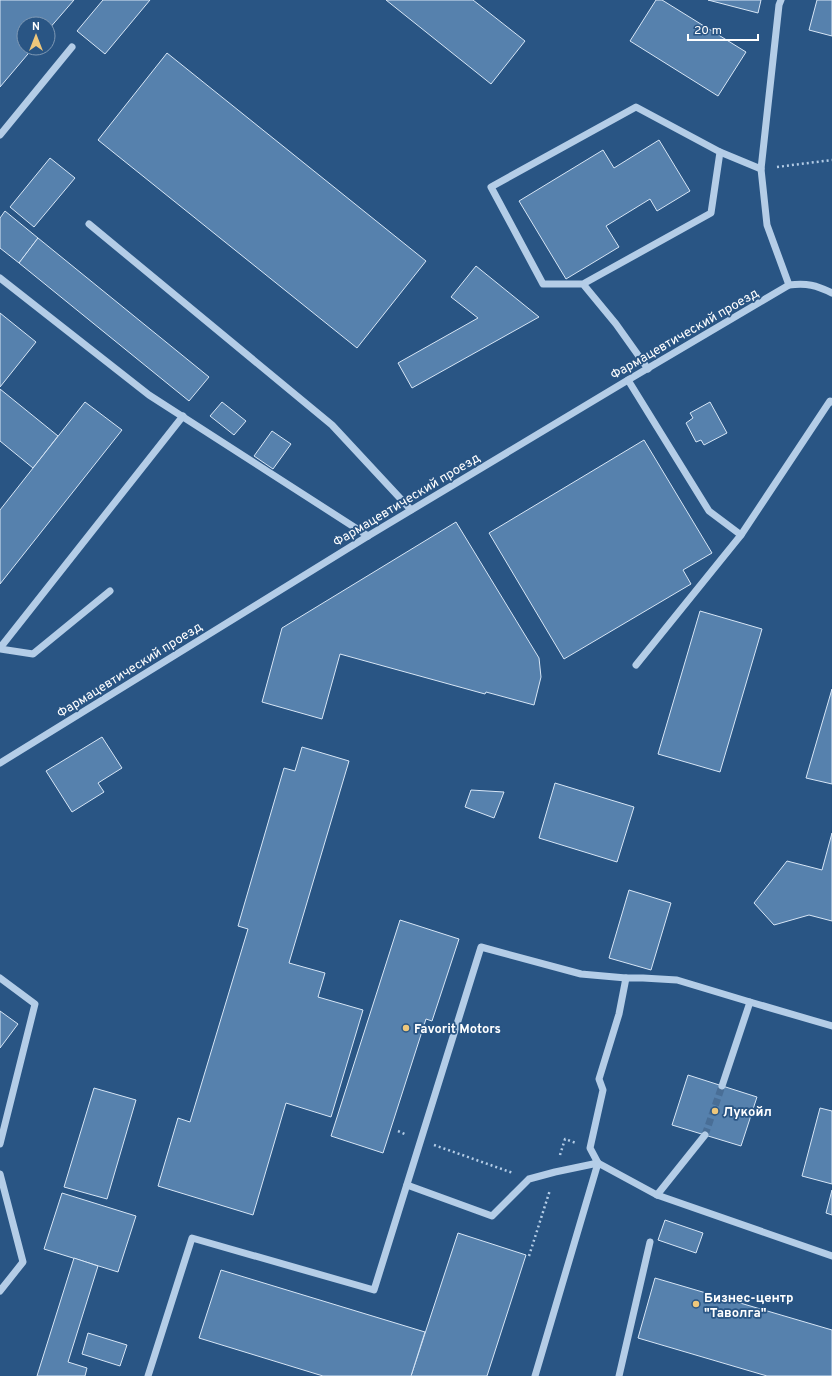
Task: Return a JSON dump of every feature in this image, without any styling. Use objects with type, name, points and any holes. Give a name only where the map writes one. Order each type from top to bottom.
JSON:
[{"type":"street","points":[[781,0],[779,5],[761,169],[767,225],[789,285],[803,284],[817,286],[832,293]]},
{"type":"street","points":[[0,135],[72,47]]},
{"type":"street","points":[[720,152],[711,213],[583,284],[543,284],[491,187],[636,107],[720,152],[761,169]]},
{"type":"street","points":[[89,224],[332,425],[411,510]]},
{"type":"street","points":[[0,278],[149,395],[368,536]]},
{"type":"street","points":[[583,284],[616,324],[648,369]]},
{"type":"street","name":"Фармацевтический проезд","points":[[0,762],[411,510],[789,285]]},
{"type":"street","points":[[628,380],[709,511],[741,535]]},
{"type":"street","points":[[636,664],[741,535],[830,401],[832,402]]},
{"type":"street","points":[[110,591],[33,654],[0,648],[183,416]]},
{"type":"street","points":[[148,1376],[192,1238],[374,1290],[481,947],[581,974],[677,980],[832,1026]]},
{"type":"street","points":[[0,978],[35,1004],[0,1144]]},
{"type":"street","points":[[626,978],[619,1014],[599,1080],[603,1090],[590,1148],[598,1163],[657,1195],[832,1256]]},
{"type":"street","points":[[722,1086],[750,1002]]},
{"type":"street","points":[[657,1195],[705,1135]]},
{"type":"street","points":[[407,1185],[492,1216],[529,1178],[598,1163]]},
{"type":"street","points":[[535,1376],[598,1163]]},
{"type":"street","points":[[0,1174],[23,1262],[0,1291]]},
{"type":"street","points":[[619,1376],[650,1242]]},
{"type":"path","points":[[761,169],[832,160]]},
{"type":"path","points":[[398,1131],[529,1178]]},
{"type":"building","points":[[0,0],[74,0],[56,21],[56,16],[16,16],[16,56],[26,56],[0,87]]},
{"type":"building","points":[[103,0],[150,0],[105,54],[77,31]]},
{"type":"building","points":[[386,0],[473,0],[525,41],[491,84]]},
{"type":"building","points":[[656,0],[662,0],[746,52],[718,96],[630,41]]},
{"type":"building","points":[[708,0],[761,0],[758,13]]},
{"type":"building","points":[[817,0],[832,0],[832,36],[809,30]]},
{"type":"building","points":[[167,53],[426,261],[357,348],[98,140]]},
{"type":"building","points":[[659,140],[690,191],[657,211],[650,199],[606,226],[619,247],[566,279],[519,201],[603,150],[614,168]]},
{"type":"building","points":[[50,158],[75,178],[34,227],[10,207]]},
{"type":"building","points":[[5,211],[38,238],[19,263],[0,248],[0,218]]},
{"type":"building","points":[[38,238],[209,377],[189,401],[19,263]]},
{"type":"building","points":[[476,266],[539,317],[412,388],[398,363],[478,318],[451,297]]},
{"type":"building","points":[[0,313],[36,342],[0,387]]},
{"type":"building","points":[[0,389],[58,436],[33,468],[0,441]]},
{"type":"building","points":[[85,402],[122,430],[0,584],[0,510]]},
{"type":"building","points":[[222,402],[246,421],[234,435],[210,416]]},
{"type":"building","points":[[710,402],[727,433],[704,445],[701,440],[696,442],[686,423],[693,418],[690,413]]},
{"type":"building","points":[[272,431],[291,444],[273,469],[254,456]]},
{"type":"building","points":[[644,440],[712,553],[683,570],[691,584],[564,659],[489,533]]},
{"type":"building","points":[[456,522],[539,658],[541,677],[534,705],[486,692],[485,694],[340,654],[322,719],[262,702],[282,628]]},
{"type":"building","points":[[700,611],[762,629],[720,772],[658,754]]},
{"type":"building","points":[[832,689],[832,784],[806,778]]},
{"type":"building","points":[[102,737],[122,768],[98,783],[104,792],[72,812],[46,771]]},
{"type":"building","points":[[302,747],[349,761],[289,963],[325,973],[318,997],[363,1010],[331,1117],[286,1103],[253,1215],[158,1186],[178,1118],[190,1122],[248,929],[238,926],[284,768],[295,771]]},
{"type":"building","points":[[555,783],[634,807],[617,862],[539,838]]},
{"type":"building","points":[[471,790],[504,792],[494,818],[465,807]]},
{"type":"building","points":[[832,833],[832,921],[809,915],[774,925],[754,903],[787,861],[822,870]]},
{"type":"building","points":[[629,890],[671,903],[651,970],[609,958]]},
{"type":"building","points":[[400,920],[459,939],[432,1021],[426,1019],[383,1153],[331,1136]]},
{"type":"building","points":[[0,1011],[18,1024],[0,1048]]},
{"type":"building","name":"Лукойл","points":[[688,1075],[757,1097],[741,1146],[672,1125]]},
{"type":"building","points":[[94,1088],[136,1100],[107,1199],[64,1187]]},
{"type":"building","points":[[820,1108],[832,1111],[832,1184],[802,1176]]},
{"type":"building","points":[[832,1190],[832,1215],[826,1213]]},
{"type":"building","points":[[62,1193],[136,1216],[118,1272],[44,1249]]},
{"type":"building","points":[[665,1220],[703,1233],[696,1253],[658,1240]]},
{"type":"building","points":[[458,1233],[526,1255],[487,1376],[411,1376]]},
{"type":"building","points":[[74,1258],[98,1266],[68,1362],[87,1368],[85,1376],[37,1376]]},
{"type":"building","points":[[221,1270],[425,1332],[411,1376],[323,1376],[199,1338]]},
{"type":"building","name":"Бизнес-центр \"Таволга\"","points":[[655,1278],[832,1330],[832,1376],[767,1376],[638,1338]]},
{"type":"building","points":[[88,1333],[127,1345],[120,1366],[82,1354]]},
{"type":"tunnel","points":[[705,1135],[722,1086]]},
{"type":"place","name":"Favorit Motors","points":[[406,1028]]},
{"type":"place","name":"Лукойл","points":[[715,1111]]},
{"type":"place","name":"Бизнес-центр \"Таволга\"","points":[[696,1304]]}]
